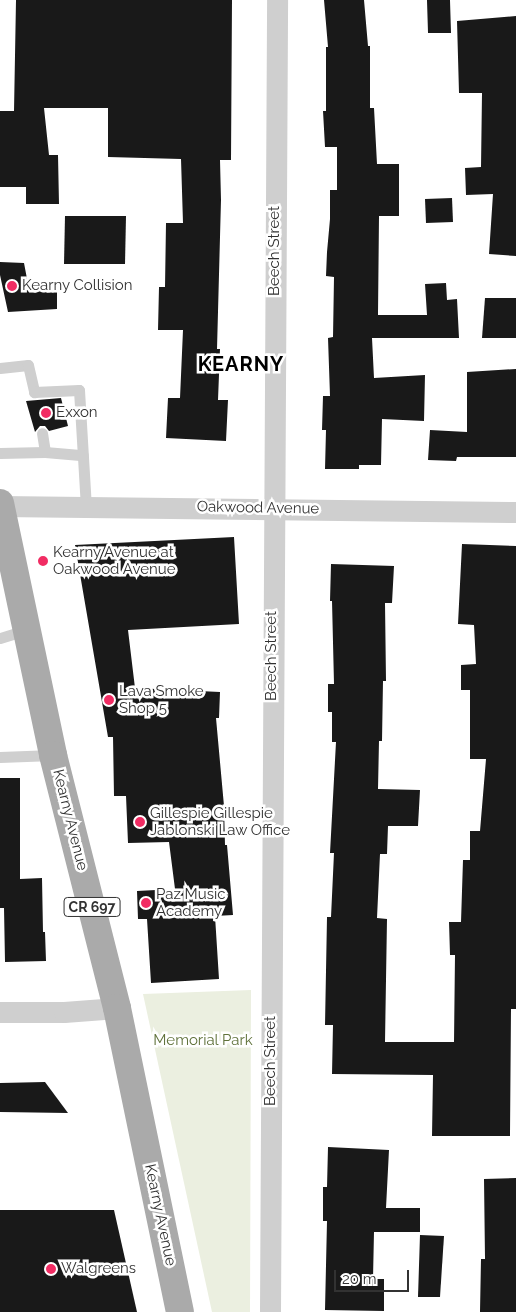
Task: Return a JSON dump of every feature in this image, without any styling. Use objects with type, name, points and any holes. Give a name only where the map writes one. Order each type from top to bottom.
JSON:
[{"type":"main road","name":"Kearny Avenue","points":[[0,505],[53,755],[117,1008],[180,1312]]},
{"type":"street","name":"Beech Street","points":[[270,1312],[277,0]]},
{"type":"street","name":"Oakwood Avenue","points":[[0,505],[516,512]]},
{"type":"street","points":[[0,1012],[64,1012],[117,1008]]},
{"type":"lane","points":[[0,368],[28,365],[34,395],[79,390],[86,507]]},
{"type":"lane","points":[[42,433],[46,452]]},
{"type":"lane","points":[[0,453],[46,452],[83,455]]},
{"type":"lane","points":[[0,638],[26,630]]},
{"type":"lane","points":[[0,757],[53,755]]},
{"type":"green space","name":"Memorial Park","points":[[251,990],[250,1312],[212,1312],[143,994]]},
{"type":"building","points":[[16,0],[232,0],[231,160],[220,160],[221,200],[217,349],[220,349],[218,400],[228,400],[226,441],[166,438],[168,398],[180,398],[183,330],[158,330],[159,287],[165,287],[166,223],[183,223],[181,159],[108,157],[108,108],[44,108],[49,155],[58,155],[59,204],[26,204],[26,187],[0,187],[0,111],[14,111]]},
{"type":"building","points":[[324,0],[364,0],[368,46],[370,46],[370,108],[374,108],[377,164],[399,164],[399,216],[379,216],[378,315],[427,315],[425,284],[446,283],[447,300],[457,299],[459,338],[372,338],[374,378],[425,375],[424,421],[382,419],[381,465],[359,465],[359,469],[325,469],[326,430],[322,430],[323,396],[330,396],[328,338],[333,337],[334,277],[326,276],[330,190],[337,190],[337,147],[325,147],[323,111],[326,111],[326,47],[328,47]]},
{"type":"building","points":[[427,0],[450,0],[451,33],[428,33]]},
{"type":"building","points":[[516,16],[516,256],[489,254],[493,194],[466,195],[465,168],[481,167],[482,93],[459,93],[457,21]]},
{"type":"building","points":[[452,198],[453,222],[426,223],[425,199]]},
{"type":"building","points":[[65,216],[126,216],[125,264],[64,264]]},
{"type":"building","points":[[0,262],[24,263],[28,284],[57,284],[57,309],[8,312],[0,275]]},
{"type":"building","points":[[485,298],[516,298],[516,338],[482,338]]},
{"type":"building","points":[[516,369],[516,457],[457,457],[456,461],[428,460],[430,430],[467,432],[467,372]]},
{"type":"building","points":[[61,398],[68,426],[49,431],[45,426],[40,426],[35,432],[26,401]]},
{"type":"building","points":[[234,537],[239,624],[128,630],[135,688],[220,692],[219,718],[216,718],[224,806],[225,845],[227,845],[233,915],[215,916],[219,979],[151,983],[147,919],[138,919],[137,891],[175,889],[169,842],[128,843],[126,796],[114,796],[113,737],[108,737],[75,545]]},
{"type":"building","points":[[462,544],[516,546],[516,1009],[511,1009],[510,1136],[432,1136],[433,1075],[332,1074],[333,1025],[325,1025],[327,917],[331,917],[334,853],[330,853],[336,742],[332,742],[332,712],[328,712],[328,684],[334,684],[332,601],[330,601],[331,564],[394,566],[392,603],[385,603],[386,681],[383,681],[382,741],[379,741],[378,789],[420,790],[418,826],[388,826],[387,854],[380,854],[377,918],[387,919],[385,1042],[454,1042],[455,955],[450,955],[449,922],[461,922],[463,860],[470,860],[470,831],[480,831],[486,759],[470,759],[470,690],[461,690],[461,665],[476,664],[474,625],[458,624]]},
{"type":"building","points":[[0,778],[20,778],[20,879],[42,878],[43,932],[45,932],[46,961],[5,962],[4,908],[0,908]]},
{"type":"building","points":[[45,1082],[68,1113],[0,1112],[0,1083]]},
{"type":"building","points":[[328,1147],[389,1150],[386,1208],[420,1208],[420,1232],[374,1232],[373,1279],[384,1279],[384,1311],[325,1310],[327,1221],[323,1221],[323,1187],[327,1187]]},
{"type":"building","points":[[516,1178],[516,1312],[480,1312],[481,1259],[485,1259],[484,1179]]},
{"type":"building","points":[[0,1210],[114,1210],[137,1312],[0,1312]]},
{"type":"building","points":[[420,1235],[444,1236],[440,1297],[418,1297]]},
{"type":"place","name":"Kearny Collision","points":[[12,286]]},
{"type":"place","name":"Exxon","points":[[46,413]]},
{"type":"place","name":"Kearny Avenue at Oakwood Avenue","points":[[43,561]]},
{"type":"place","name":"Lava Smoke Shop 5","points":[[109,700]]},
{"type":"place","name":"Gillespie Gillespie Jablonski Law Office","points":[[140,822]]},
{"type":"place","name":"Paz Music Academy","points":[[146,903]]},
{"type":"place","name":"Walgreens","points":[[51,1269]]},
{"type":"district","name":"KEARNY","points":[[241,364]]}]
